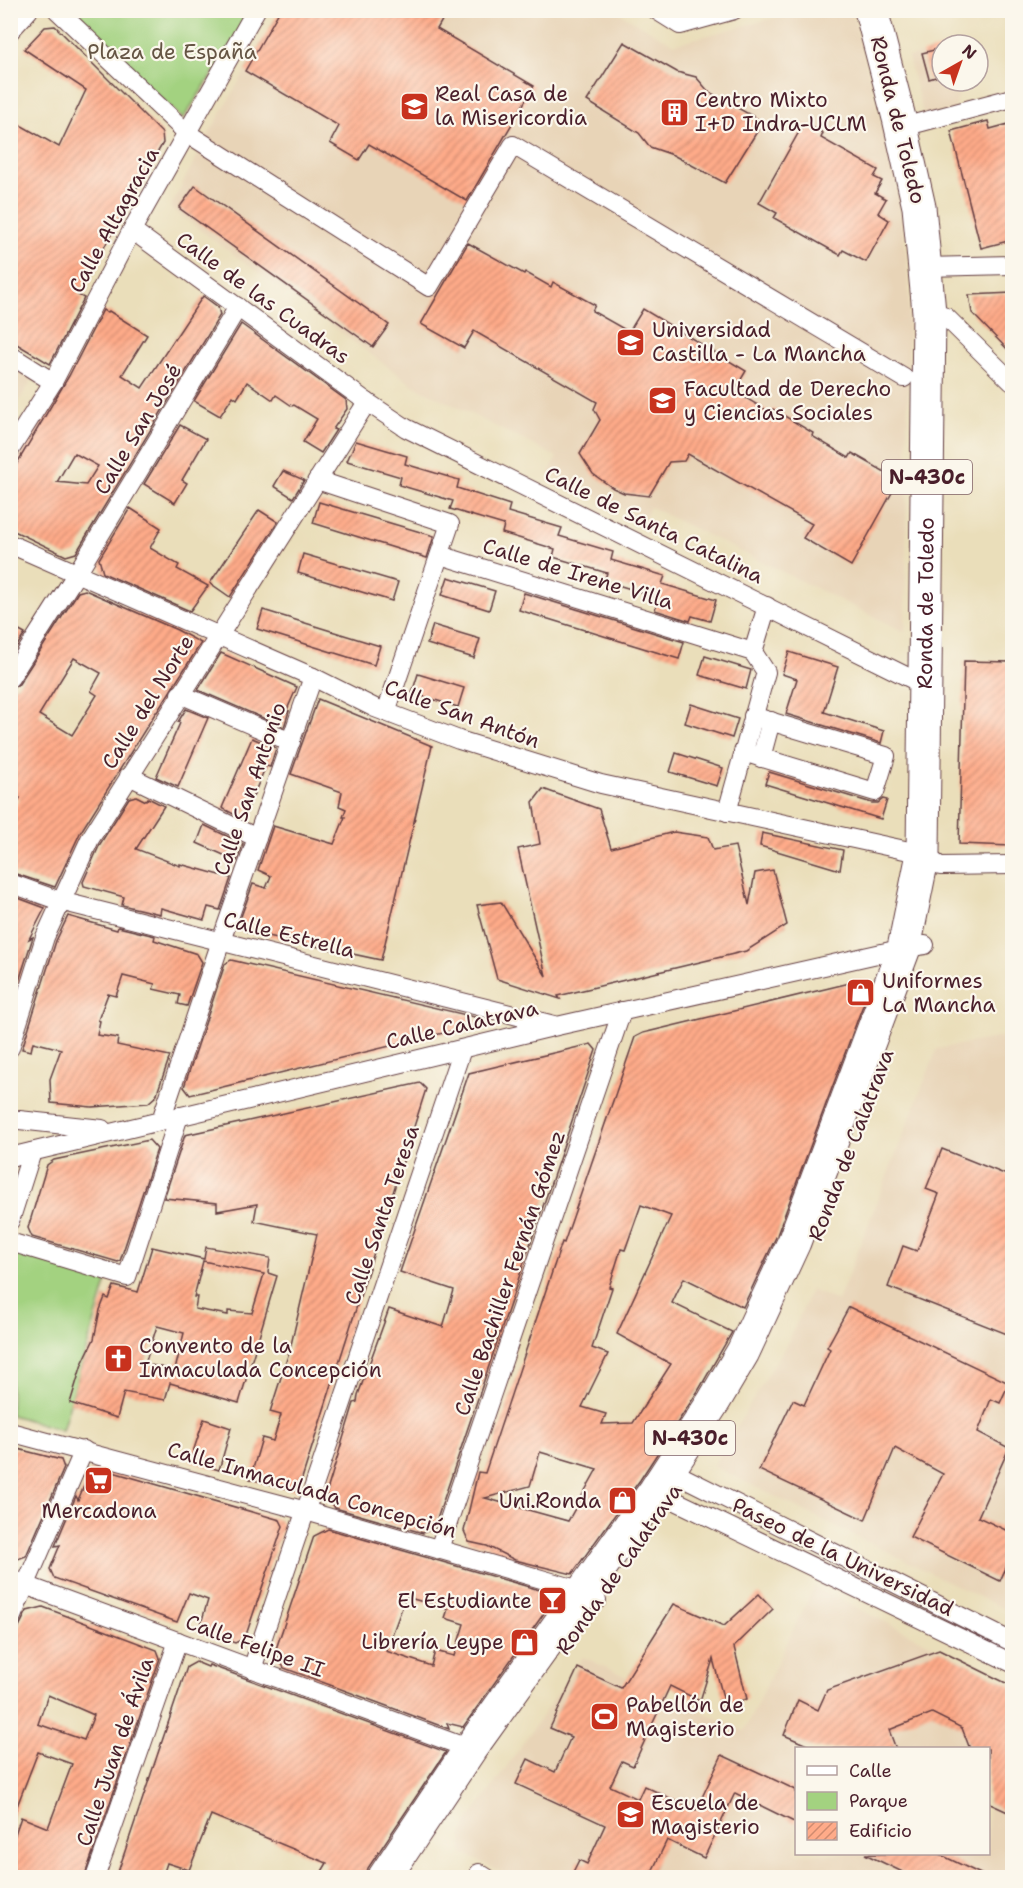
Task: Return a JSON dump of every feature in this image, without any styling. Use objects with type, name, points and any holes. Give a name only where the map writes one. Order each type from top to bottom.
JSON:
[{"type":"highway","name":"Ronda de Toledo","points":[[871,10],[934,267]]},
{"type":"highway","name":"Ronda de Toledo","points":[[888,10],[918,123],[937,314],[932,860],[914,946]]},
{"type":"highway","name":"Ronda de Toledo","points":[[932,860],[924,685],[937,314]]},
{"type":"highway","name":"Ronda de Calatrava","points":[[405,1878],[590,1595],[669,1484],[752,1375],[812,1250],[914,946]]},
{"type":"highway","name":"Ronda de Calatrava","points":[[384,1878],[470,1749],[590,1595]]},
{"type":"street","points":[[10,32],[29,10]]},
{"type":"street","points":[[57,10],[187,133],[429,287],[513,145],[904,378]]},
{"type":"street","name":"Calle Altagracia","points":[[10,450],[53,382],[132,230],[256,10]]},
{"type":"street","points":[[656,10],[680,25],[734,10]]},
{"type":"street","points":[[918,123],[1012,98]]},
{"type":"street","name":"Calle de las Cuadras","points":[[132,230],[367,402]]},
{"type":"street","points":[[934,267],[1012,265]]},
{"type":"street","name":"Calle San José","points":[[10,678],[77,573],[238,307]]},
{"type":"street","points":[[937,314],[1012,382]]},
{"type":"street","points":[[10,355],[53,382]]},
{"type":"street","name":"Calle del Norte","points":[[10,1048],[45,937],[90,839],[217,635],[367,402]]},
{"type":"street","name":"Calle de Santa Catalina","points":[[367,402],[406,428],[924,685]]},
{"type":"street","points":[[316,480],[450,524],[386,712]]},
{"type":"street","name":"Calle San Antón","points":[[10,544],[313,677],[386,712],[459,740],[601,784],[932,860],[1012,865]]},
{"type":"street","name":"Calle de Irene Villa","points":[[440,555],[753,652]]},
{"type":"street","points":[[727,812],[766,672],[753,652],[767,606]]},
{"type":"street","name":"Calle San Antonio","points":[[10,1242],[128,1277],[170,1118],[221,941],[313,677]]},
{"type":"street","points":[[180,694],[291,742]]},
{"type":"street","points":[[743,752],[875,792],[886,756],[753,716]]},
{"type":"street","points":[[761,758],[771,721]]},
{"type":"street","points":[[129,776],[257,838]]},
{"type":"street","name":"Calle Estrella","points":[[10,883],[60,902],[557,1026]]},
{"type":"street","name":"Calle Calatrava","points":[[10,1157],[557,1026],[914,946]]},
{"type":"street","name":"Calle Bachiller Fernán Gómez","points":[[439,1549],[622,1011]]},
{"type":"street","name":"Calle Santa Teresa","points":[[252,1669],[462,1049]]},
{"type":"street","points":[[10,1119],[116,1131]]},
{"type":"street","points":[[10,1221],[32,1152]]},
{"type":"street","points":[[10,1162],[23,1181]]},
{"type":"street","name":"Calle Inmaculada Concepción","points":[[10,1432],[306,1510],[590,1595]]},
{"type":"street","points":[[10,1621],[18,1581],[84,1450]]},
{"type":"street","name":"Paseo de la Universidad","points":[[669,1484],[1012,1642]]},
{"type":"street","name":"Paseo de la Universidad","points":[[669,1484],[1012,1663]]},
{"type":"street","name":"Calle Felipe II","points":[[18,1581],[470,1749]]},
{"type":"street","name":"Calle Juan de Ávila","points":[[95,1878],[178,1641]]},
{"type":"shaded area","name":"Universidad Castilla - La Mancha","points":[[280,11],[616,11],[674,44],[800,11],[852,11],[896,179],[906,252],[909,299],[905,632],[650,507],[644,520],[548,474],[557,457],[413,385],[170,208],[202,146]]},
{"type":"shaded area","points":[[930,51],[930,93],[959,93],[955,109],[924,118],[908,57]]},
{"type":"shaded area","points":[[11,364],[33,378],[11,414]]},
{"type":"shaded area","points":[[1012,1035],[1012,1613],[713,1466],[789,1340],[811,1290],[838,1301],[937,1049]]},
{"type":"shaded area","points":[[814,1587],[1012,1684],[1012,1877],[617,1878],[579,1860],[570,1877],[514,1878],[462,1853],[462,1835],[465,1826],[583,1657],[744,1731]]},
{"type":"green space","name":"Plaza de España","points":[[66,11],[254,11],[183,119]]},
{"type":"green space","points":[[10,1251],[108,1277],[62,1430],[11,1415]]},
{"type":"building","name":"Real Casa de la Misericordia","points":[[280,10],[448,10],[437,29],[534,86],[467,201],[369,144],[359,160],[330,143],[339,126],[245,71]]},
{"type":"building","points":[[55,26],[162,133],[163,143],[78,295],[84,298],[50,364],[10,340],[10,119],[59,147],[86,90],[24,49],[45,27]]},
{"type":"building","name":"Centro Mixto I+D Indra-UCLM","points":[[624,42],[677,72],[696,77],[709,92],[763,122],[725,183],[673,155],[650,147],[639,133],[587,101]]},
{"type":"building","points":[[930,51],[929,79],[922,53]]},
{"type":"building","points":[[988,121],[990,129],[1012,123],[1012,240],[981,248],[951,131]]},
{"type":"building","points":[[804,123],[823,133],[821,138],[878,170],[874,177],[882,181],[875,193],[886,199],[878,213],[889,220],[866,262],[843,250],[840,255],[774,218],[777,213],[759,203]]},
{"type":"building","points":[[195,186],[389,325],[373,347],[179,208]]},
{"type":"building","name":"Facultad de Derecho y Ciencias Sociales","points":[[468,243],[524,274],[525,272],[551,287],[553,282],[595,305],[592,311],[629,332],[643,309],[746,371],[734,391],[771,413],[773,409],[849,458],[852,453],[899,480],[851,566],[803,538],[812,524],[688,454],[684,461],[669,462],[649,496],[624,493],[593,474],[580,454],[600,420],[594,409],[597,402],[474,331],[464,348],[421,324]]},
{"type":"building","points":[[1012,293],[1012,354],[972,313],[969,295]]},
{"type":"building","points":[[203,296],[218,307],[220,315],[76,553],[66,556],[10,529],[10,475],[69,376],[103,310],[107,313],[109,311],[147,335],[122,375],[142,388]],"holes":[[[74,453],[98,466],[86,485],[57,482]]]},
{"type":"building","points":[[241,324],[346,400],[347,409],[333,429],[336,430],[321,453],[303,442],[317,419],[276,395],[273,400],[247,382],[237,399],[233,396],[220,416],[194,401]]},
{"type":"building","points":[[180,425],[206,439],[182,480],[187,483],[175,503],[144,484]]},
{"type":"building","points":[[356,441],[407,456],[405,464],[459,480],[457,488],[510,505],[508,512],[562,528],[559,536],[613,552],[611,560],[665,576],[662,584],[716,600],[710,621],[692,616],[690,621],[655,610],[658,597],[604,581],[607,573],[553,557],[555,549],[502,533],[504,525],[450,509],[453,501],[399,485],[401,477],[347,461]]},
{"type":"building","points":[[283,471],[304,480],[293,498],[274,486]]},
{"type":"building","points":[[319,502],[434,536],[427,558],[313,523]]},
{"type":"building","points":[[130,508],[161,528],[150,548],[179,565],[177,569],[208,586],[190,611],[103,573],[99,559]]},
{"type":"building","points":[[259,510],[278,522],[230,597],[210,583]]},
{"type":"building","points":[[303,554],[398,582],[392,601],[298,573]]},
{"type":"building","points":[[448,577],[495,591],[489,610],[442,595]]},
{"type":"building","points":[[85,590],[177,630],[201,643],[80,833],[55,887],[10,872],[10,814],[20,798],[11,797],[10,689],[19,684],[78,592]],"holes":[[[74,658],[101,673],[91,691],[97,695],[72,735],[39,715]]]},
{"type":"building","points":[[524,593],[684,642],[679,659],[519,610]]},
{"type":"building","points":[[263,610],[380,646],[374,665],[257,629]]},
{"type":"building","points":[[433,625],[480,639],[474,658],[427,644]]},
{"type":"building","points":[[10,626],[25,634],[10,656]]},
{"type":"building","points":[[789,652],[838,667],[824,712],[884,731],[881,743],[786,714],[797,679],[782,674]]},
{"type":"building","points":[[221,653],[297,687],[286,712],[289,711],[284,727],[198,690]]},
{"type":"building","points":[[705,656],[751,670],[746,689],[699,675]]},
{"type":"building","points":[[964,661],[1012,662],[1012,846],[959,844]]},
{"type":"building","points":[[418,674],[464,688],[458,707],[412,693]]},
{"type":"building","points":[[318,699],[432,746],[381,960],[245,931],[239,922],[253,884],[266,888],[271,876],[258,870],[273,826],[334,844],[345,817],[343,817],[346,809],[339,806],[342,792],[291,774]]},
{"type":"building","points":[[691,704],[738,719],[732,738],[685,723]]},
{"type":"building","points":[[186,709],[208,718],[178,787],[156,777],[180,723],[178,722]]},
{"type":"building","points":[[252,738],[276,748],[270,767],[266,766],[243,819],[222,808]]},
{"type":"building","points":[[676,753],[723,768],[717,786],[670,772]]},
{"type":"building","points":[[769,772],[872,803],[887,800],[881,819],[765,784]]},
{"type":"building","points":[[543,789],[599,809],[611,848],[674,832],[708,837],[713,850],[735,846],[749,905],[755,873],[773,870],[787,925],[746,951],[558,996],[560,999],[497,979],[477,905],[501,902],[546,976],[518,849],[540,844],[533,802]]},
{"type":"building","points":[[136,796],[146,801],[148,798],[164,806],[136,849],[180,866],[180,864],[231,878],[220,910],[208,907],[204,920],[161,908],[160,914],[122,905],[124,897],[84,886],[83,882],[100,844],[129,798]]},
{"type":"building","points":[[204,825],[243,844],[237,861],[197,843]]},
{"type":"building","points":[[762,833],[843,850],[840,870],[760,846]]},
{"type":"building","points":[[10,895],[45,908],[29,939],[33,937],[10,1009]]},
{"type":"building","points":[[68,916],[117,930],[118,927],[155,936],[154,940],[197,954],[202,962],[187,1006],[178,1004],[180,995],[153,989],[155,984],[123,976],[116,996],[108,994],[98,1020],[100,1021],[97,1035],[118,1038],[117,1045],[170,1056],[156,1096],[148,1103],[92,1107],[51,1103],[50,1079],[61,1049],[33,1042],[31,1051],[22,1049],[56,941]]},
{"type":"building","points":[[231,960],[475,1017],[476,1025],[190,1095],[184,1087],[225,964]]},
{"type":"building","points":[[862,980],[869,989],[777,1235],[743,1307],[684,1278],[672,1303],[732,1332],[698,1391],[640,1480],[572,1574],[515,1560],[487,1546],[469,1542],[464,1531],[478,1472],[485,1473],[562,1242],[564,1243],[635,1037],[643,1033]],"holes":[[[641,1205],[671,1216],[617,1334],[671,1364],[633,1423],[602,1424],[606,1414],[582,1407],[608,1354],[592,1348],[612,1288],[609,1287],[621,1249],[625,1250]],[[540,1452],[597,1469],[568,1521],[485,1498],[530,1486]]]},
{"type":"building","points":[[591,1044],[596,1050],[434,1528],[423,1533],[335,1508],[326,1494],[354,1403],[357,1402],[389,1309],[443,1327],[454,1290],[400,1272],[469,1073]]},
{"type":"building","points":[[420,1083],[426,1089],[298,1491],[250,1479],[262,1438],[273,1441],[281,1415],[270,1412],[290,1349],[317,1234],[254,1221],[257,1204],[217,1211],[217,1203],[164,1198],[185,1135]]},
{"type":"building","points":[[149,1140],[157,1149],[120,1261],[32,1237],[28,1228],[47,1165],[54,1160]]},
{"type":"building","points":[[942,1149],[1012,1177],[1012,1336],[888,1287],[903,1246],[917,1251],[939,1194],[926,1189]]},
{"type":"building","name":"Convento de la Inmaculada Concepción","points":[[152,1247],[204,1259],[206,1247],[270,1258],[268,1273],[277,1276],[239,1403],[170,1383],[165,1400],[124,1392],[117,1418],[70,1403],[82,1364],[94,1339],[105,1297],[109,1299],[114,1286],[138,1292]],"holes":[[[203,1261],[264,1274],[252,1313],[228,1311],[228,1315],[195,1309],[197,1297],[194,1297]],[[157,1326],[184,1333],[175,1370],[145,1364]]]},
{"type":"building","points":[[849,1307],[1009,1383],[1000,1403],[991,1399],[978,1432],[1009,1448],[978,1517],[1012,1533],[1012,1554],[1000,1581],[910,1537],[943,1474],[895,1448],[865,1520],[759,1470],[793,1400],[804,1405],[830,1349],[827,1347]]},
{"type":"building","points":[[204,1419],[231,1428],[219,1470],[190,1461]]},
{"type":"building","points":[[10,1447],[61,1460],[64,1468],[26,1556],[18,1559],[10,1554]]},
{"type":"building","points":[[99,1468],[280,1520],[283,1526],[245,1638],[235,1643],[199,1630],[208,1600],[189,1593],[177,1622],[54,1578],[50,1569],[60,1545],[55,1546],[76,1496],[78,1500],[90,1472]]},
{"type":"building","points":[[328,1529],[557,1595],[463,1727],[447,1723],[449,1729],[284,1668],[275,1652],[314,1536]],"holes":[[[406,1597],[448,1609],[445,1618],[464,1624],[454,1656],[435,1651],[431,1666],[386,1651]]]},
{"type":"building","points":[[759,1594],[773,1609],[734,1647],[747,1699],[725,1705],[713,1659],[700,1701],[670,1686],[633,1766],[622,1761],[610,1786],[638,1799],[644,1786],[696,1810],[722,1755],[795,1790],[795,1823],[735,1793],[704,1858],[667,1840],[649,1878],[570,1878],[579,1860],[587,1864],[605,1825],[516,1784],[528,1759],[555,1772],[571,1737],[550,1728],[578,1668],[621,1688],[674,1604],[724,1626]]},
{"type":"building","points":[[43,1607],[157,1650],[160,1658],[84,1878],[10,1878],[10,1835],[14,1837],[21,1817],[48,1828],[72,1764],[38,1752],[10,1824],[10,1645],[27,1611]],"holes":[[[48,1695],[94,1715],[84,1740],[38,1724]]]},
{"type":"building","points":[[939,1650],[1012,1686],[1012,1814],[990,1804],[990,1747],[969,1747],[962,1728],[932,1713],[889,1730],[895,1747],[811,1747],[784,1735],[798,1700],[818,1710],[827,1690]]},
{"type":"building","points":[[196,1662],[446,1752],[368,1868],[365,1878],[318,1878],[327,1863],[211,1815],[189,1870],[167,1863],[162,1878],[116,1878],[187,1667]]},
{"type":"building","points":[[867,1855],[941,1855],[989,1878],[915,1878]]},
{"type":"place","name":"Real Casa de la Misericordia","points":[[414,106]]},
{"type":"place","name":"Centro Mixto I+D Indra-UCLM","points":[[674,112]]},
{"type":"place","name":"Universidad Castilla - La Mancha","points":[[631,342]]},
{"type":"place","name":"Facultad de Derecho y Ciencias Sociales","points":[[663,401]]},
{"type":"place","name":"Uniformes La Mancha","points":[[861,993]]},
{"type":"place","name":"Convento de la Inmaculada Concepción","points":[[118,1358]]},
{"type":"place","name":"Mercadona","points":[[99,1480]]},
{"type":"place","name":"Uni.Ronda","points":[[622,1501]]},
{"type":"place","name":"El Estudiante","points":[[553,1601]]},
{"type":"place","name":"Librería Leype","points":[[525,1642]]},
{"type":"place","name":"Pabellón de Magisterio","points":[[605,1717]]},
{"type":"place","name":"Escuela de Magisterio","points":[[630,1815]]}]
